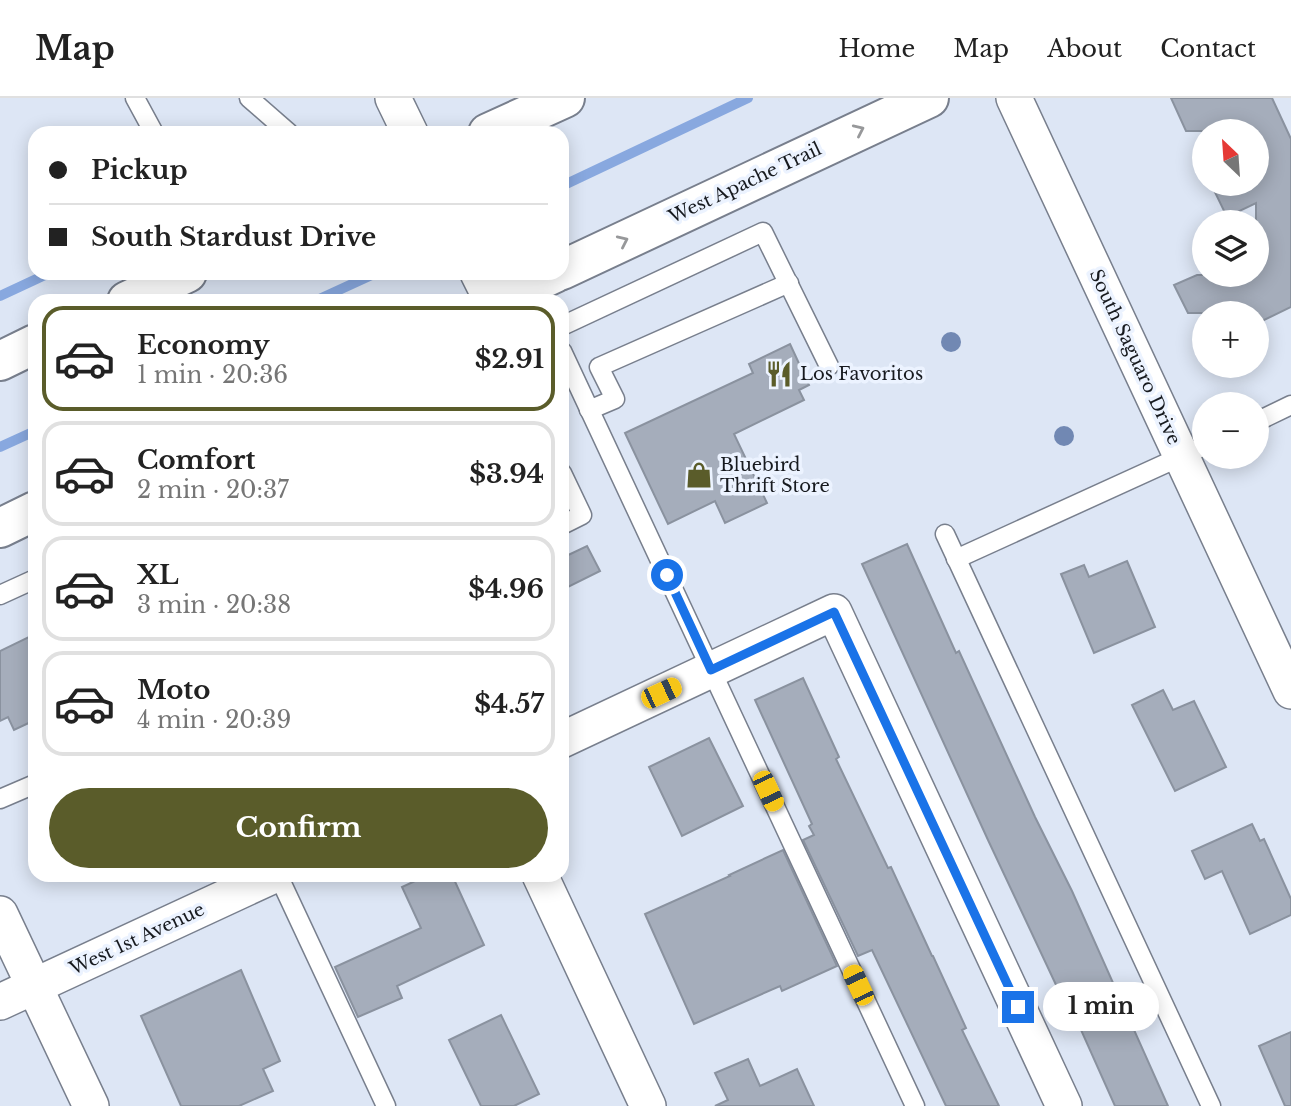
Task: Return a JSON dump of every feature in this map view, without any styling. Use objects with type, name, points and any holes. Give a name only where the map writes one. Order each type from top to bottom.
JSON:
[{"type":"main road","points":[[503,126],[565,98]]},
{"type":"main road","name":"West Apache Trail","points":[[569,271],[929,98]]},
{"type":"main road","points":[[142,294],[172,280]]},
{"type":"main road","name":"West Apache Trail","points":[[514,294],[547,282]]},
{"type":"main road","points":[[0,361],[28,348]]},
{"type":"main road","points":[[0,528],[28,514]]},
{"type":"street","points":[[393,98],[407,126]]},
{"type":"street","name":"South Saguaro Drive","points":[[1014,98],[1192,449]]},
{"type":"street","name":"South Saguaro Drive","points":[[1200,469],[1291,691]]},
{"type":"street","points":[[569,737],[834,612],[1064,1106]]},
{"type":"street","name":"West 1st Avenue","points":[[0,1002],[261,882]]},
{"type":"street","points":[[543,882],[648,1106]]},
{"type":"street","points":[[0,914],[91,1106]]},
{"type":"lane","points":[[135,98],[150,126]]},
{"type":"lane","points":[[249,98],[281,126]]},
{"type":"lane","points":[[569,323],[764,232],[829,366]]},
{"type":"lane","points":[[589,410],[615,399],[599,367],[789,284]]},
{"type":"lane","points":[[569,366],[915,1106]]},
{"type":"lane","points":[[1269,416],[1291,405]]},
{"type":"lane","points":[[956,559],[1192,451]]},
{"type":"lane","points":[[569,488],[582,515],[569,522]]},
{"type":"lane","points":[[945,534],[1211,1106]]},
{"type":"lane","points":[[0,595],[28,582]]},
{"type":"lane","points":[[0,799],[28,787]]},
{"type":"lane","points":[[279,882],[386,1106]]},
{"type":"building","points":[[1171,98],[1272,98],[1291,139],[1291,307],[1269,318],[1269,301],[1192,301],[1192,313],[1188,313],[1174,285],[1192,277],[1192,287],[1269,287],[1269,210],[1256,210],[1256,203],[1242,210],[1224,210],[1217,196],[1269,196],[1269,119],[1192,119],[1192,131],[1186,131]]},
{"type":"building","name":"Bluebird Thrift Store","points":[[790,344],[809,385],[799,390],[804,400],[734,434],[767,503],[725,523],[715,501],[668,524],[625,433],[753,373],[749,364]]},
{"type":"building","points":[[907,544],[956,653],[959,651],[1072,891],[1168,1106],[1115,1106],[1069,1003],[1065,1004],[988,840],[862,564]]},
{"type":"building","points":[[587,546],[600,571],[569,586],[569,555]]},
{"type":"building","points":[[1127,561],[1155,627],[1094,653],[1061,574],[1084,565],[1089,577]]},
{"type":"building","points":[[28,637],[28,723],[14,730],[8,717],[0,721],[0,651]]},
{"type":"building","points":[[803,678],[839,757],[836,759],[933,956],[966,1028],[962,1030],[999,1106],[946,1106],[872,950],[858,956],[803,840],[814,835],[809,826],[812,824],[755,700]]},
{"type":"building","points":[[1163,690],[1173,710],[1194,701],[1226,767],[1175,791],[1132,705]]},
{"type":"building","points":[[709,738],[743,806],[682,836],[649,767]]},
{"type":"building","points":[[1252,824],[1260,841],[1264,839],[1291,899],[1291,915],[1250,934],[1222,871],[1205,879],[1192,851]]},
{"type":"building","points":[[783,850],[837,966],[782,991],[780,986],[694,1024],[645,914]]},
{"type":"building","points":[[413,882],[455,882],[484,945],[397,986],[402,998],[358,1017],[335,967],[421,928],[402,887]]},
{"type":"building","points":[[241,970],[280,1061],[263,1069],[273,1091],[239,1106],[181,1106],[141,1016]]},
{"type":"building","points":[[501,1015],[539,1094],[514,1106],[481,1106],[449,1040]]},
{"type":"building","points":[[1291,1032],[1291,1106],[1285,1106],[1259,1046]]},
{"type":"building","points":[[748,1059],[760,1086],[797,1069],[814,1106],[715,1106],[728,1100],[715,1073]]},
{"type":"waterway","points":[[569,183],[748,98]]},
{"type":"waterway","points":[[0,296],[34,280]]},
{"type":"waterway","points":[[330,294],[361,280]]},
{"type":"waterway","points":[[0,447],[28,434]]},
{"type":"place","name":"Los Favoritos","points":[[779,374]]},
{"type":"place","name":"Bluebird Thrift Store","points":[[699,475]]},
{"type":"route","points":[[667,575],[711,670],[834,612],[1018,1007]]}]
